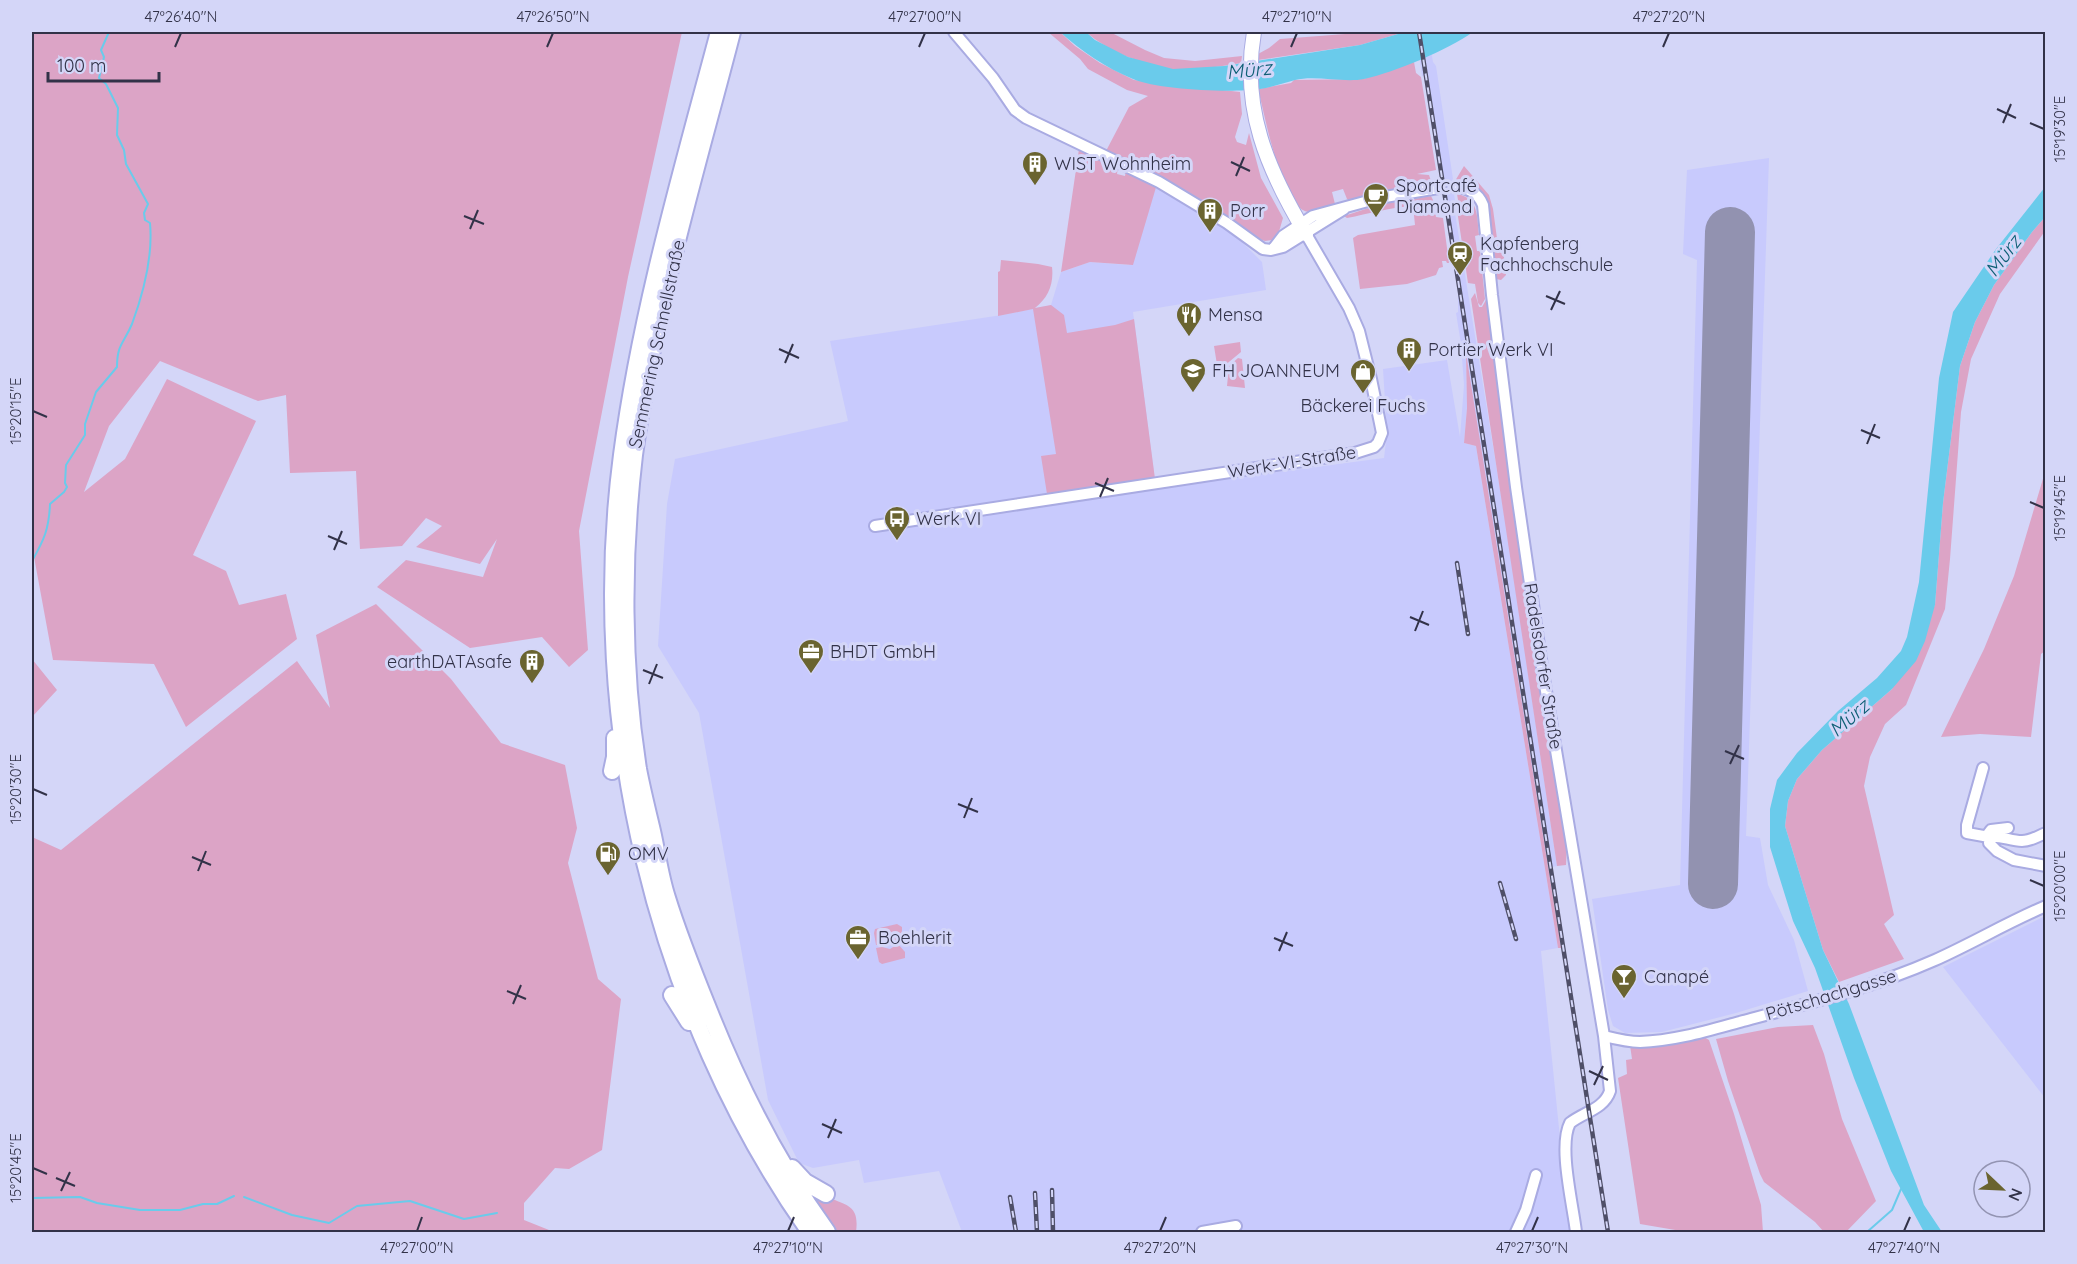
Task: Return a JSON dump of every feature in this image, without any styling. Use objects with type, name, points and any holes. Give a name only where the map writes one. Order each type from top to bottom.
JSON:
[{"type":"highway","name":"Semmering Schnellstraße","points":[[719,32],[662,248],[634,378],[622,456],[613,562],[613,633],[618,702],[624,750],[650,886],[675,961],[711,1057],[752,1139],[810,1233]]},
{"type":"highway","name":"Semmering Schnellstraße","points":[[732,32],[666,287],[645,388],[634,456],[626,560],[627,653],[638,770],[666,895],[727,1057],[796,1190],[827,1233]]},
{"type":"highway","points":[[612,771],[615,746],[613,724],[618,702]]},
{"type":"highway","points":[[672,995],[711,1057]]},
{"type":"highway","points":[[756,1115],[774,1137],[795,1172],[815,1189],[826,1194]]},
{"type":"main road","name":"Werk-VI-Straße","points":[[1254,32],[1252,108],[1272,170],[1303,228]]},
{"type":"street","points":[[954,32],[993,78],[1015,110],[1026,118],[1160,182],[1227,223],[1258,247],[1272,250],[1284,236],[1303,228],[1323,213],[1379,198],[1438,188]]},
{"type":"street","name":"Radelsdorfer Straße","points":[[1453,187],[1471,190],[1483,205],[1516,487],[1543,673],[1605,1036],[1610,1090],[1607,1099],[1602,1105],[1570,1123],[1565,1139],[1565,1155],[1576,1233]]},
{"type":"street","name":"Werk-VI-Straße","points":[[875,526],[1355,453],[1374,447],[1382,433],[1359,331],[1346,300],[1303,228]]},
{"type":"street","points":[[1983,768],[1966,833],[1988,837],[1997,835],[2021,841],[2046,833]]},
{"type":"street","points":[[2008,828],[1991,830],[1988,837],[1989,843],[2008,857],[2046,866]]},
{"type":"street","name":"Pötschachgasse","points":[[1605,1036],[1621,1041],[1639,1042],[1669,1039],[1814,1001],[1934,961],[2013,920],[2046,906]]},
{"type":"street","points":[[1516,1233],[1536,1175]]},
{"type":"street","points":[[1202,1233],[1236,1226]]},
{"type":"shaded area","points":[[32,32],[682,32],[628,277],[579,531],[588,650],[569,667],[542,637],[470,648],[377,587],[406,560],[483,577],[497,539],[480,564],[416,547],[442,526],[426,518],[402,546],[360,549],[356,471],[290,473],[286,395],[258,401],[160,361],[109,426],[84,492],[125,459],[167,379],[256,421],[193,555],[226,571],[239,605],[286,594],[297,639],[186,727],[154,664],[53,660],[32,546]]},
{"type":"shaded area","points":[[1048,32],[1060,32],[1075,46],[1100,63],[1134,80],[1240,92],[1242,114],[1235,137],[1237,142],[1246,145],[1249,133],[1261,178],[1283,218],[1278,235],[1272,240],[1265,241],[1257,238],[1235,221],[1172,187],[1156,174],[1106,151],[1129,107],[1148,96],[1127,90],[1088,69],[1080,59]]},
{"type":"shaded area","points":[[1086,32],[1110,32],[1164,58],[1195,61],[1242,56],[1241,63],[1187,70],[1160,67],[1115,51]]},
{"type":"shaded area","points":[[1371,32],[1405,32],[1360,45],[1258,60],[1258,54],[1280,39]]},
{"type":"shaded area","points":[[1416,32],[1428,32],[1433,62],[1436,66],[1453,179],[1456,206],[1454,207],[1508,538],[1557,866],[1547,868],[1466,354],[1467,408],[1464,443],[1476,446],[1558,948],[1541,951],[1560,1138],[1576,1232],[962,1232],[939,1171],[864,1183],[859,1160],[813,1168],[799,1163],[768,1100],[699,713],[658,646],[667,504],[675,459],[848,421],[830,341],[1002,315],[1051,305],[1061,272],[1090,262],[1129,265],[1157,184],[1226,226],[1262,262],[1266,290],[1133,312],[1156,488],[1384,458],[1387,433],[1383,369],[1447,360],[1460,437],[1464,385],[1456,313],[1458,312],[1458,291]]},
{"type":"shaded area","points":[[1414,62],[1416,73],[1421,77],[1436,170],[1417,174],[1429,175],[1430,186],[1350,201],[1343,189],[1332,192],[1335,204],[1322,210],[1308,212],[1298,206],[1282,177],[1258,89],[1291,83],[1294,80],[1363,79]]},
{"type":"shaded area","points":[[1079,149],[1118,166],[1117,174],[1125,176],[1126,170],[1157,184],[1133,265],[1090,262],[1061,272]]},
{"type":"shaded area","points":[[1769,158],[1746,836],[1760,838],[1768,885],[1794,940],[1808,991],[1662,1032],[1625,1033],[1613,1026],[1608,1010],[1592,899],[1680,885],[1697,260],[1683,254],[1687,170]]},
{"type":"shaded area","points":[[1464,166],[1489,195],[1498,246],[1507,246],[1503,248],[1506,275],[1501,280],[1496,279],[1487,202],[1477,188],[1461,181],[1455,181]]},
{"type":"shaded area","points":[[1457,194],[1464,196],[1476,209],[1479,235],[1475,236],[1477,251],[1480,251],[1485,299],[1481,306],[1478,303],[1475,284],[1468,283],[1457,210],[1459,206]]},
{"type":"shaded area","points":[[1431,196],[1436,217],[1443,218],[1449,263],[1442,261],[1443,267],[1439,268],[1436,275],[1407,284],[1360,289],[1353,238],[1358,235],[1415,225],[1413,206],[1347,218],[1344,216],[1378,205]]},
{"type":"shaded area","points":[[2045,217],[2045,231],[2000,294],[1971,359],[1961,412],[1945,609],[1906,705],[1885,724],[1870,757],[1864,786],[1894,915],[1884,924],[1904,959],[1839,982],[1823,950],[1785,826],[1788,801],[1797,779],[1822,750],[1892,689],[1935,605],[1943,503],[1960,366],[1975,322],[1994,285]]},
{"type":"shaded area","points":[[1001,260],[1052,267],[1049,290],[1035,308],[1051,305],[1064,315],[1067,333],[1115,325],[1134,319],[1155,479],[1047,494],[1041,456],[1056,454],[1033,309],[998,316],[998,272]]},
{"type":"shaded area","points":[[1475,293],[1479,307],[1482,307],[1486,300],[1488,302],[1514,505],[1567,843],[1566,865],[1557,866],[1471,299]]},
{"type":"shaded area","points":[[1240,342],[1241,352],[1218,371],[1214,346]]},
{"type":"shaded area","points":[[1466,353],[1561,948],[1558,948],[1476,446],[1464,443],[1467,408]]},
{"type":"shaded area","points":[[1238,358],[1242,359],[1245,388],[1227,386],[1229,366]]},
{"type":"shaded area","points":[[2045,472],[2045,651],[2041,654],[2031,737],[1980,734],[1941,737],[1984,649],[2014,576]]},
{"type":"shaded area","points":[[376,604],[451,679],[501,743],[565,765],[577,828],[568,863],[598,979],[621,999],[602,1150],[569,1169],[555,1168],[524,1203],[524,1220],[554,1232],[32,1232],[32,837],[61,850],[297,661],[330,708],[316,635]]},
{"type":"shaded area","points":[[32,659],[57,690],[32,717]]},
{"type":"shaded area","points":[[2045,916],[2045,1098],[1943,967]]},
{"type":"shaded area","points":[[897,924],[902,927],[898,941],[889,939],[876,945],[875,929]]},
{"type":"shaded area","points":[[898,944],[905,952],[905,958],[882,964],[879,962],[876,948],[890,949]]},
{"type":"shaded area","points":[[1813,1025],[1824,1054],[1842,1119],[1876,1201],[1846,1232],[1824,1232],[1815,1222],[1764,1182],[1728,1081],[1716,1039],[1778,1027]]},
{"type":"shaded area","points":[[1704,1037],[1709,1040],[1734,1114],[1761,1205],[1763,1232],[1687,1232],[1640,1224],[1618,1078],[1627,1074],[1626,1060],[1632,1059],[1630,1045]]},
{"type":"shaded area","points":[[805,1187],[849,1206],[855,1213],[856,1232],[838,1232]]},
{"type":"water","name":"Mürz","points":[[1060,32],[1086,32],[1095,40],[1128,57],[1173,69],[1224,66],[1360,45],[1405,32],[1473,32],[1421,60],[1364,79],[1303,79],[1260,89],[1232,91],[1160,86],[1133,79],[1094,58]]},
{"type":"water","points":[[2045,187],[2045,217],[1994,285],[1975,322],[1960,366],[1943,503],[1935,605],[1925,641],[1916,661],[1892,689],[1822,750],[1797,779],[1788,801],[1785,826],[1823,950],[1849,1004],[1924,1205],[1942,1232],[1924,1232],[1891,1171],[1854,1078],[1815,968],[1793,921],[1770,847],[1770,809],[1777,780],[1797,753],[1838,711],[1877,678],[1901,651],[1907,637],[1919,582],[1939,378],[1953,312],[1996,249]]},
{"type":"waterway","points":[[32,561],[45,534],[50,504],[67,487],[65,483],[66,465],[85,435],[85,424],[96,392],[117,367],[120,348],[132,324],[140,300],[149,261],[150,223],[145,220],[144,213],[148,204],[126,164],[124,150],[117,135],[118,108],[106,84],[99,78],[104,57],[101,50],[109,32]]},
{"type":"waterway","points":[[1867,1232],[1892,1210],[1901,1189]]},
{"type":"waterway","points":[[32,1198],[80,1197],[97,1203],[140,1210],[180,1210],[203,1204],[217,1204],[234,1196]]},
{"type":"waterway","points":[[244,1197],[292,1215],[329,1223],[357,1206],[410,1201],[464,1219],[497,1213]]},
{"type":"runway","points":[[1713,884],[1730,232]]},
{"type":"railway","points":[[1419,32],[1608,1232]]},
{"type":"railway","points":[[1457,563],[1468,634]]},
{"type":"railway","points":[[1500,883],[1516,939]]},
{"type":"railway","points":[[1052,1190],[1053,1232]]},
{"type":"railway","points":[[1035,1193],[1037,1232]]},
{"type":"railway","points":[[1010,1197],[1016,1232]]},
{"type":"place","name":"WIST Wohnheim","points":[[1035,187]]},
{"type":"place","name":"Sportcafé Diamond","points":[[1376,219]]},
{"type":"place","name":"Porr","points":[[1210,234]]},
{"type":"place","name":"Kapfenberg Fachhochschule","points":[[1460,277]]},
{"type":"place","name":"Mensa","points":[[1189,338]]},
{"type":"place","name":"Portier Werk VI","points":[[1409,373]]},
{"type":"place","name":"FH JOANNEUM","points":[[1193,394]]},
{"type":"place","name":"Bäckerei Fuchs","points":[[1363,395]]},
{"type":"place","name":"Werk VI","points":[[897,542]]},
{"type":"place","name":"BHDT GmbH","points":[[811,675]]},
{"type":"place","name":"earthDATAsafe","points":[[532,685]]},
{"type":"place","name":"OMV","points":[[608,877]]},
{"type":"place","name":"Boehlerit","points":[[858,961]]},
{"type":"place","name":"Canapé","points":[[1624,1000]]}]
